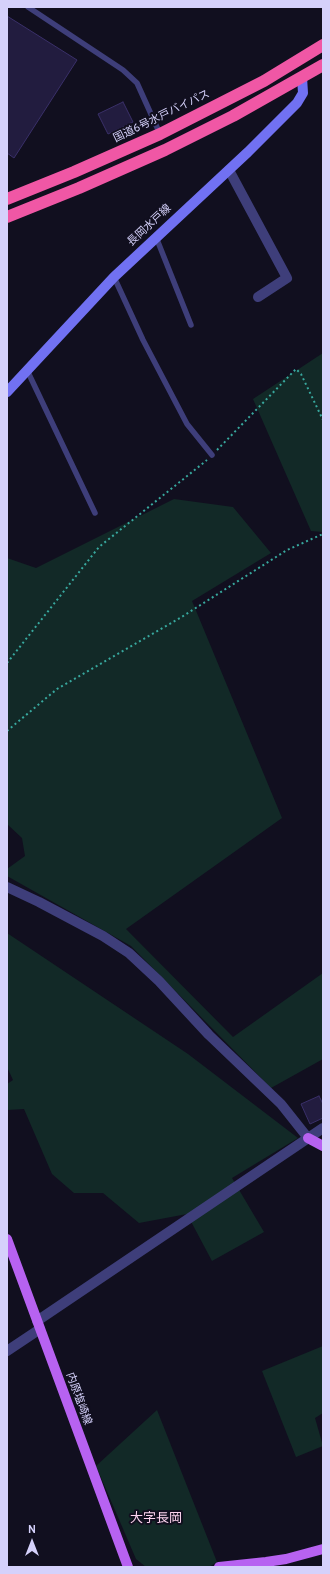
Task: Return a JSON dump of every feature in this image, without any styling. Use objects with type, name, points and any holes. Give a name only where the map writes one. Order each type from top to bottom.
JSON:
[{"type":"highway","name":"国道6号水戸バイパス","points":[[7,199],[74,172],[160,134],[264,81],[323,45]]},
{"type":"highway","points":[[7,217],[79,188],[165,150],[233,116],[323,65]]},
{"type":"main road","name":"長岡水戸線","points":[[7,392],[114,277],[228,170],[297,102],[303,92],[302,77]]},
{"type":"main road","points":[[308,1138],[323,1146]]},
{"type":"main road","name":"内原塩崎線","points":[[7,1239],[128,1567]]},
{"type":"main road","points":[[218,1567],[280,1560],[323,1549]]},
{"type":"street","points":[[228,170],[287,278],[258,297]]},
{"type":"street","points":[[7,887],[103,936],[130,953],[159,981],[209,1035],[280,1104],[308,1138]]},
{"type":"street","points":[[7,1351],[39,1325],[323,1128]]},
{"type":"lane","points":[[31,8],[123,70],[137,83],[160,134]]},
{"type":"lane","points":[[156,237],[191,325]]},
{"type":"lane","points":[[114,277],[143,340],[187,424],[212,455]]},
{"type":"lane","points":[[27,370],[95,513]]},
{"type":"path","points":[[7,663],[99,547],[212,455],[296,370],[301,374],[323,420]]},
{"type":"path","points":[[7,731],[57,689],[180,618],[287,550],[323,534]]},
{"type":"green space","points":[[323,353],[323,532],[311,531],[253,399]]},
{"type":"green space","points":[[174,499],[233,507],[271,553],[192,601],[282,818],[126,929],[233,1037],[323,973],[323,1059],[271,1088],[131,946],[7,876],[7,869],[25,856],[22,838],[7,824],[7,558],[36,568]]},
{"type":"green space","points":[[7,933],[188,1054],[298,1138],[232,1178],[264,1232],[212,1261],[187,1214],[139,1223],[103,1193],[74,1193],[52,1174],[24,1109],[7,1110],[7,1084],[13,1080],[7,1067]]},
{"type":"green space","points":[[323,1346],[323,1413],[315,1418],[323,1446],[296,1457],[262,1371]]},
{"type":"green space","points":[[157,1410],[217,1562],[209,1567],[146,1567],[136,1559],[96,1466]]},
{"type":"building","points":[[7,16],[77,60],[14,158],[7,153]]},
{"type":"building","points":[[123,102],[133,122],[108,134],[98,114]]},
{"type":"building","points":[[319,1096],[323,1104],[323,1118],[310,1124],[301,1104]]},
{"type":"district","name":"大字長岡","points":[[156,1519]]}]
